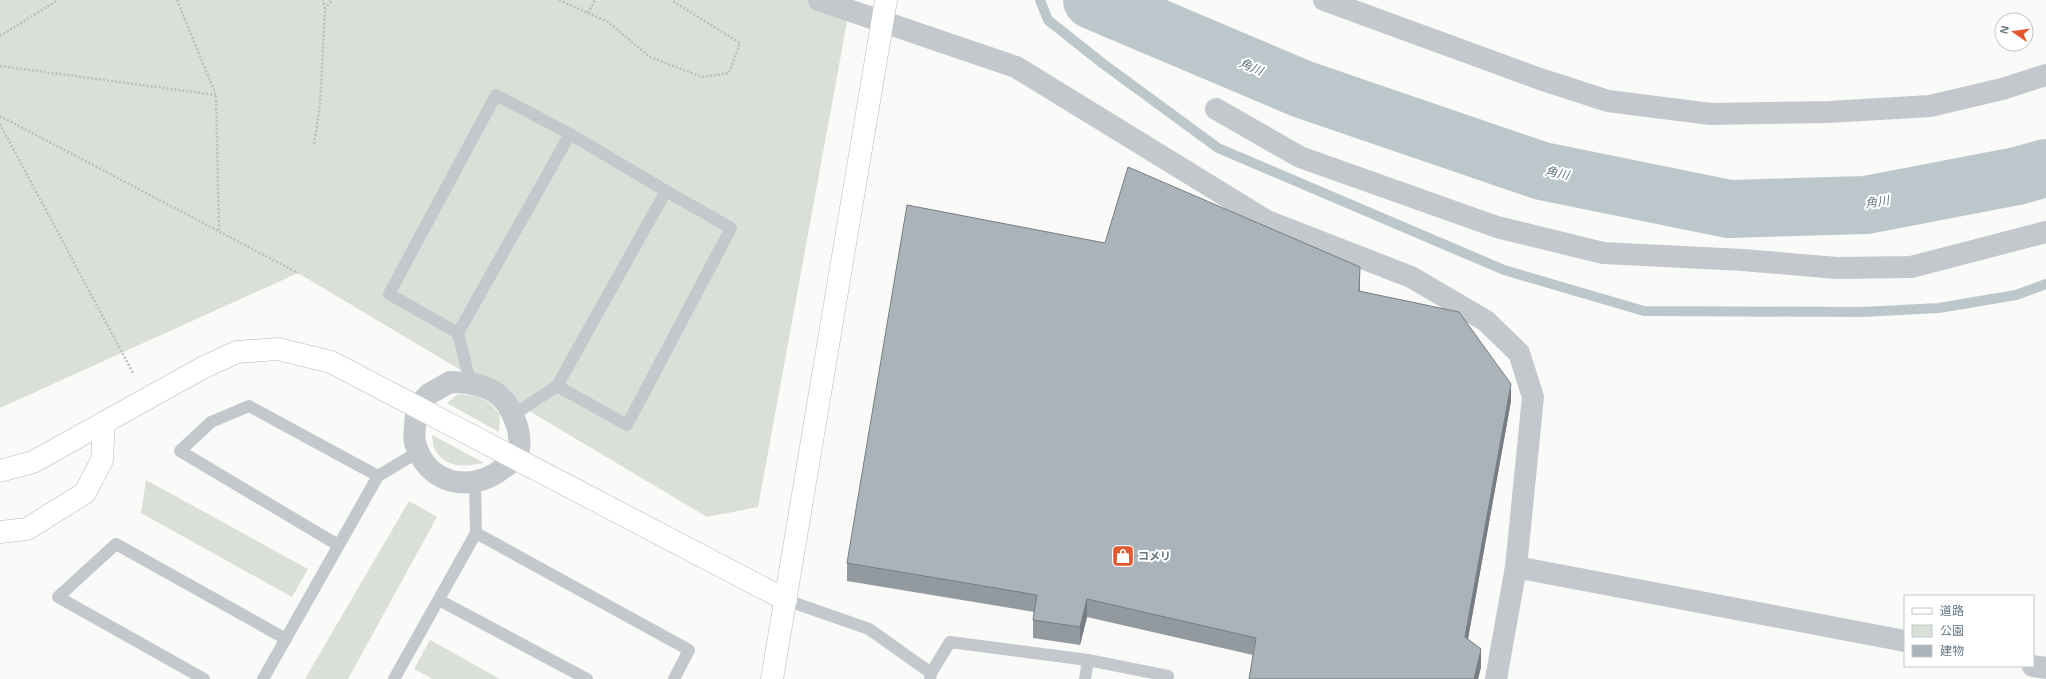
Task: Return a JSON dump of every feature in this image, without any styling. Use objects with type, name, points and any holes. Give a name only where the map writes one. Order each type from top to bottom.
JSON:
[{"type":"street","points":[[819,0],[1016,67],[1267,221],[1411,277],[1486,321],[1519,354],[1533,397],[1516,567],[1496,679]]},
{"type":"street","points":[[772,679],[886,0]]},
{"type":"street","points":[[1324,0],[1540,79],[1608,101],[1711,114],[1829,112],[1930,106],[2002,89],[2046,75]]},
{"type":"street","points":[[1216,109],[1300,157],[1497,228],[1603,253],[1743,260],[1837,268],[1911,267],[2046,232]]},
{"type":"street","points":[[0,471],[34,462],[104,422],[237,352],[278,349],[331,362],[786,600]]},
{"type":"street","points":[[450,382],[470,382],[496,391],[507,403],[513,414],[520,439],[515,459],[497,473],[475,483],[443,479],[423,462],[418,452],[415,442],[417,407],[429,394],[450,382]]},
{"type":"street","points":[[0,532],[27,529],[85,493],[102,460],[104,422]]},
{"type":"street","points":[[1516,567],[1904,641]]},
{"type":"street","points":[[2034,666],[2046,668]]},
{"type":"lane","points":[[458,333],[389,294],[496,94],[570,134],[731,228],[627,425],[557,386]]},
{"type":"lane","points":[[470,382],[458,333],[570,134]]},
{"type":"lane","points":[[513,414],[557,386],[666,190]]},
{"type":"lane","points":[[338,544],[180,451],[211,422],[249,406],[378,476]]},
{"type":"lane","points":[[263,679],[338,544],[378,476],[418,452]]},
{"type":"lane","points":[[394,679],[476,533],[475,483]]},
{"type":"lane","points":[[476,533],[689,650],[674,679]]},
{"type":"lane","points":[[204,679],[58,597],[116,544],[286,639]]},
{"type":"lane","points":[[439,600],[587,679]]},
{"type":"lane","points":[[786,600],[869,629],[930,676],[950,642],[1088,660],[1168,676],[1167,679]]},
{"type":"lane","points":[[1085,679],[1088,660]]},
{"type":"path","points":[[0,36],[58,0]]},
{"type":"path","points":[[177,0],[216,95],[219,232]]},
{"type":"path","points":[[314,144],[320,106],[325,9],[323,0]]},
{"type":"path","points":[[325,9],[332,0]]},
{"type":"path","points":[[559,0],[608,22],[650,57],[702,77],[729,73],[740,43],[671,0]]},
{"type":"path","points":[[588,13],[595,0]]},
{"type":"path","points":[[0,66],[216,95]]},
{"type":"path","points":[[0,116],[298,273]]},
{"type":"path","points":[[0,124],[147,399]]},
{"type":"green space","points":[[0,0],[851,0],[758,507],[707,517],[298,273],[0,408]]},
{"type":"green space","points":[[458,394],[482,398],[491,404],[500,415],[499,432],[447,403]]},
{"type":"green space","points":[[432,435],[484,463],[458,465],[447,462],[436,451]]},
{"type":"green space","points":[[146,480],[308,569],[292,597],[141,513]]},
{"type":"green space","points":[[409,501],[437,517],[348,679],[305,679]]},
{"type":"green space","points":[[430,640],[500,679],[433,679],[414,669]]},
{"type":"building","points":[[1128,167],[1360,267],[1359,291],[1459,312],[1511,384],[1465,637],[1481,649],[1474,679],[1249,679],[1256,638],[1087,599],[1080,627],[1033,620],[1037,595],[847,563],[907,205],[1105,243]]},
{"type":"waterway","points":[[1040,0],[1048,20],[1102,63],[1218,148],[1504,270],[1644,311],[1861,312],[1939,308],[2016,295],[2046,284]]},
{"type":"waterway","name":"角川","points":[[1092,0],[1302,89],[1542,171],[1729,209],[1866,205],[2017,176],[2046,168]]},
{"type":"place","name":"コメリ","points":[[1123,556]]}]
